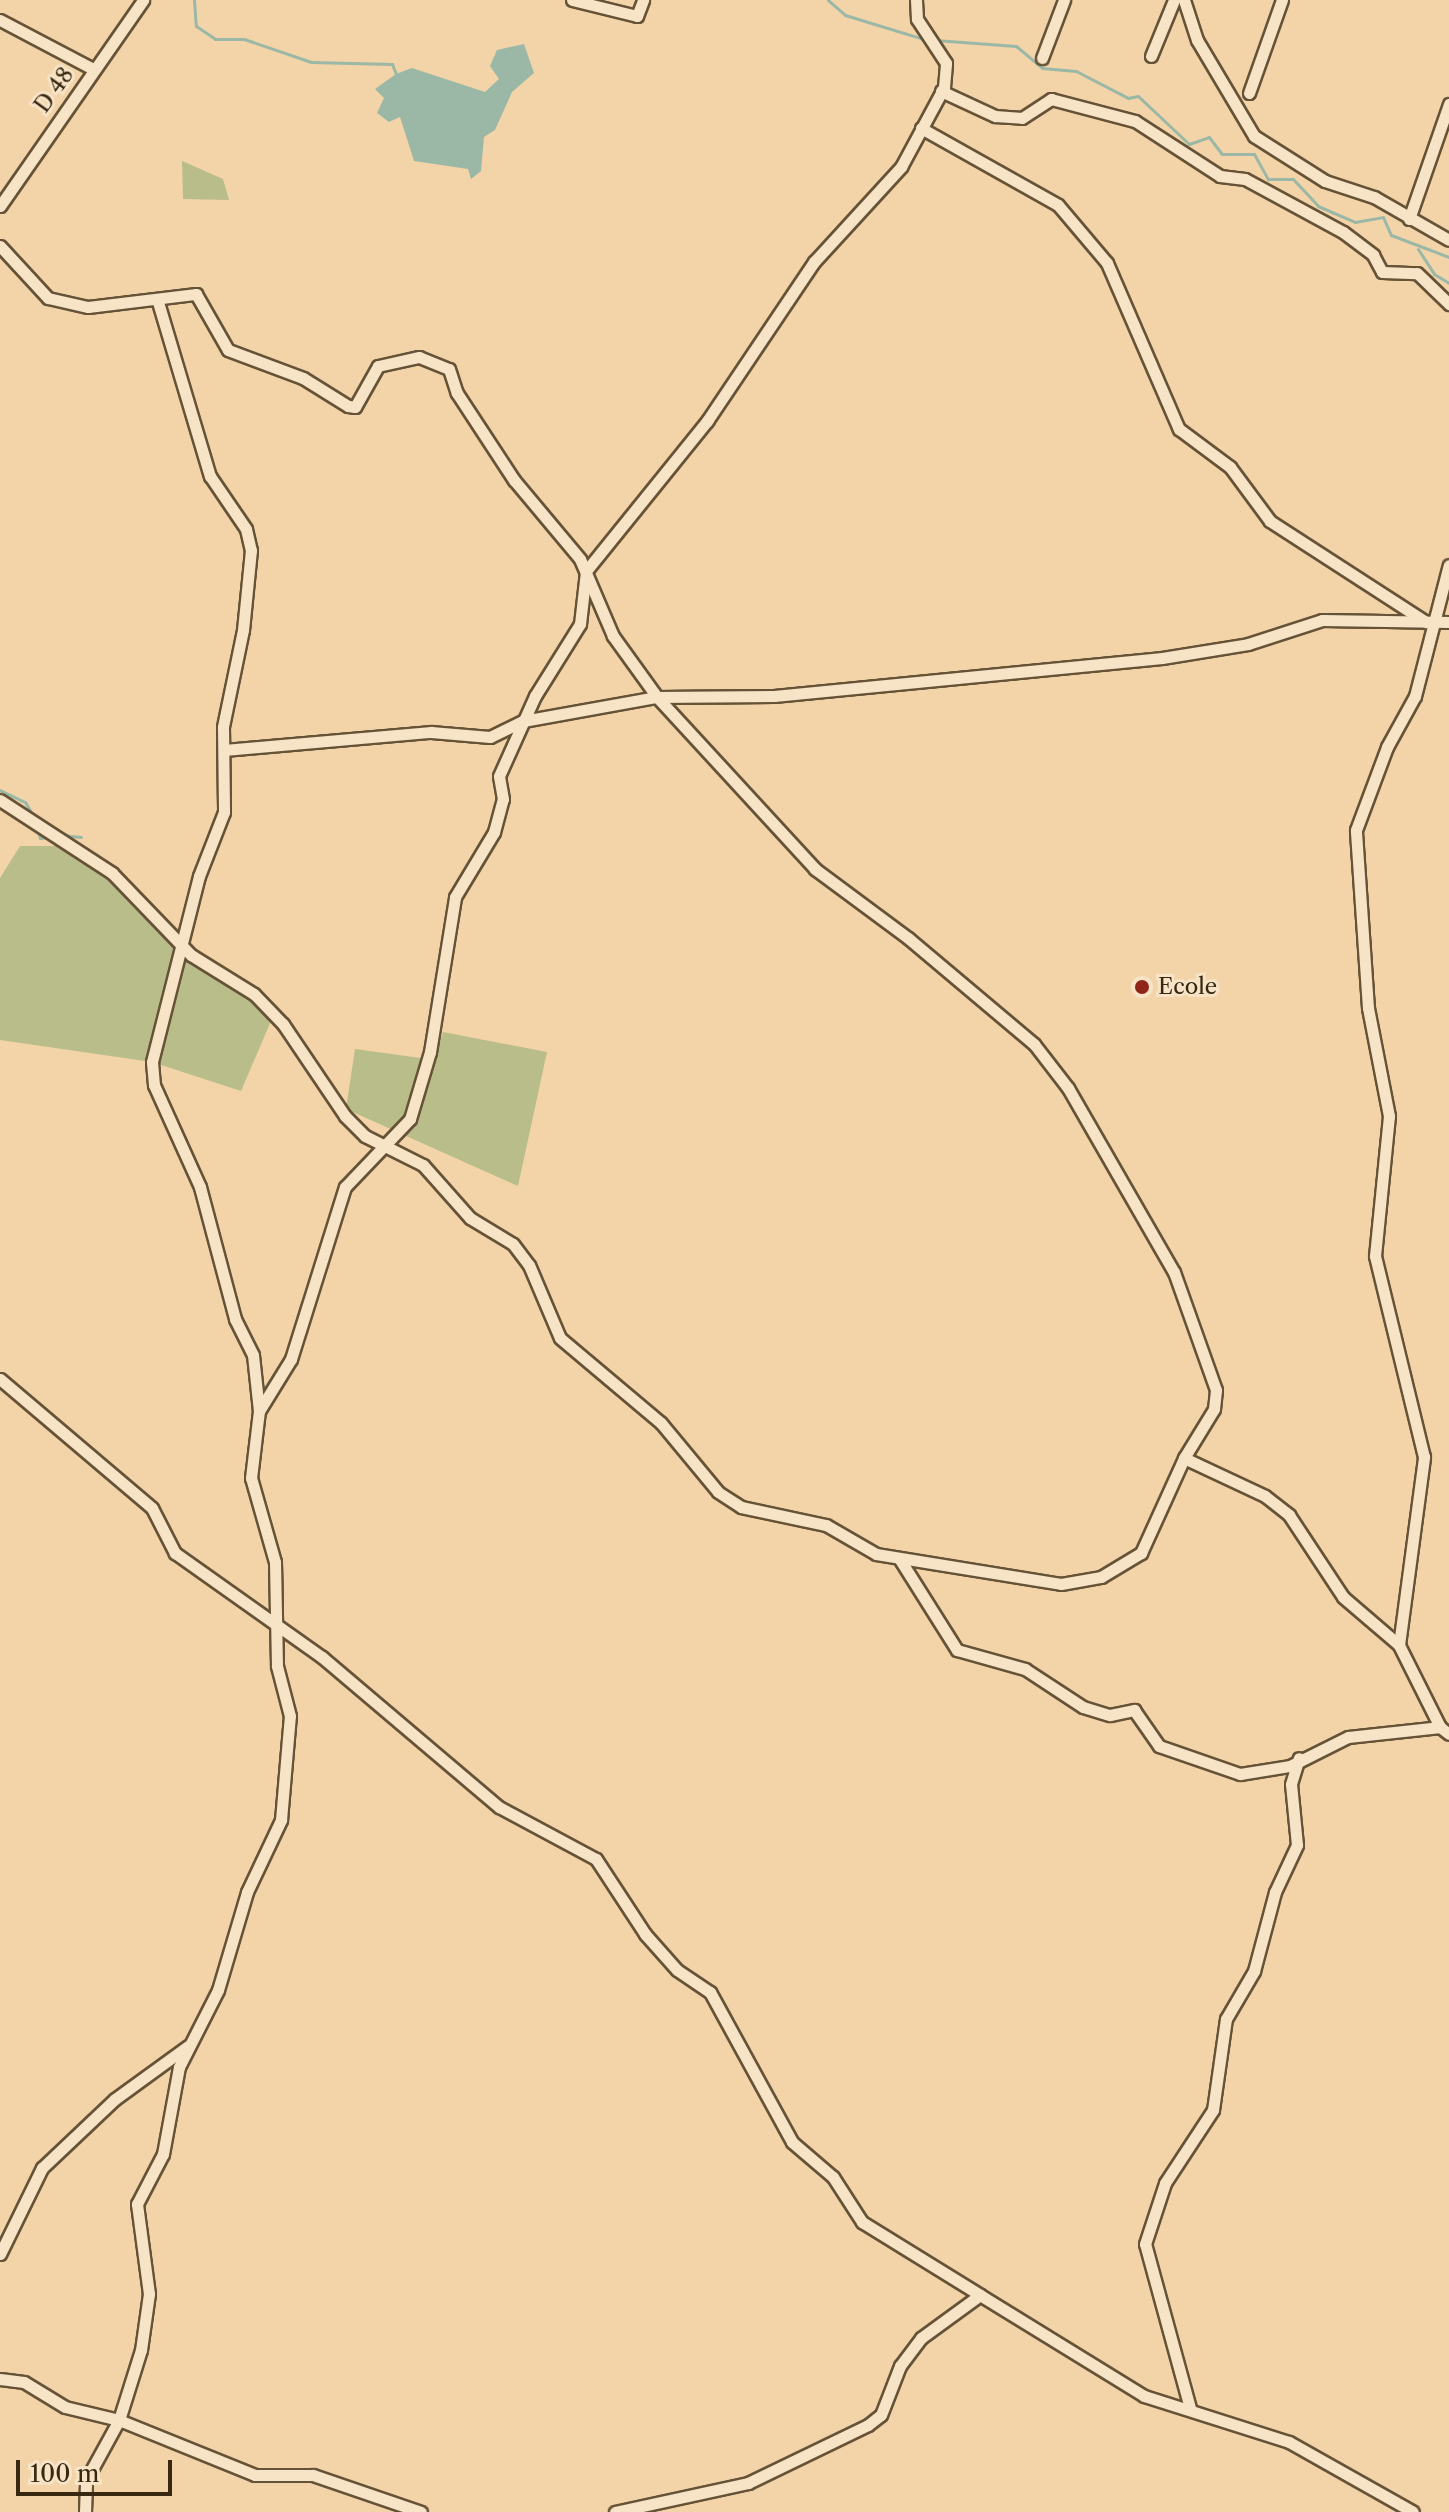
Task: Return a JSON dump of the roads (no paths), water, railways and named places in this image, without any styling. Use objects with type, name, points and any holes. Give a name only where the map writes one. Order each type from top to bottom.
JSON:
[{"type":"street","name":"D 48","points":[[0,206],[143,0]]},
{"type":"street","points":[[572,0],[637,16],[643,0]]},
{"type":"street","points":[[259,1411],[291,1359],[345,1187],[382,1144],[410,1119],[430,1052],[455,897],[494,832],[503,799],[499,776],[523,721],[580,624],[586,571],[707,421],[814,262],[901,167],[941,91],[946,63],[917,19],[916,0]]},
{"type":"street","points":[[1042,58],[1064,0]]},
{"type":"street","points":[[1151,56],[1174,0]]},
{"type":"street","points":[[1184,0],[1197,40],[1254,136],[1325,181],[1374,197],[1449,240]]},
{"type":"street","points":[[1249,93],[1282,0]]},
{"type":"street","points":[[0,20],[93,69]]},
{"type":"street","points":[[941,91],[995,116],[1022,118],[1051,99],[1135,121],[1220,176],[1245,179],[1343,232],[1373,255],[1382,272],[1417,273],[1449,304]]},
{"type":"street","points":[[1409,219],[1449,104]]},
{"type":"street","points":[[921,128],[1058,205],[1107,263],[1179,429],[1230,467],[1270,521],[1434,626]]},
{"type":"street","points":[[0,246],[48,298],[88,307],[158,302],[196,294],[228,350],[278,374],[303,378],[348,406],[355,407],[378,366],[419,357],[449,369],[457,393],[514,480],[586,571],[613,636],[657,697],[815,869],[908,938],[1034,1044],[1068,1088],[1174,1272],[1216,1390],[1214,1409],[1184,1458],[1141,1553],[1101,1577],[1047,1584],[876,1554],[826,1525],[756,1513],[718,1492],[661,1423],[560,1338],[529,1265],[513,1244],[470,1218],[423,1165],[382,1144],[345,1116],[283,1024],[254,994],[183,947],[112,873],[0,800]]},
{"type":"street","points":[[85,2512],[89,2472],[119,2420],[149,2294],[137,2204],[163,2154],[188,2046],[218,1990],[247,1892],[281,1820],[290,1716],[275,1625],[275,1562],[251,1478],[259,1411],[253,1355],[235,1319],[200,1187],[154,1085],[152,1062],[199,876],[224,812],[224,750],[251,550],[246,529],[210,476],[158,302]]},
{"type":"street","points":[[1399,1645],[1424,1457],[1375,1256],[1389,1116],[1368,1008],[1356,830],[1387,747],[1415,696],[1449,565]]},
{"type":"street","points":[[224,750],[431,732],[490,737],[523,721],[657,697],[774,696],[1162,658],[1248,644],[1322,620],[1434,626],[1449,622]]},
{"type":"street","points":[[0,1379],[152,1508],[175,1553],[322,1657],[499,1807],[596,1859],[645,1934],[677,1970],[710,1992],[792,2142],[833,2177],[862,2222],[980,2295],[1078,2361],[1144,2396],[1190,2408],[1289,2442],[1413,2512]]},
{"type":"street","points":[[899,1558],[957,1650],[1025,1669],[1083,1707],[1110,1715],[1134,1710],[1159,1746],[1240,1774],[1290,1766],[1299,1758],[1348,1737],[1444,1730],[1399,1645],[1343,1597],[1289,1515],[1265,1496],[1184,1458]]},
{"type":"street","points":[[1190,2408],[1145,2244],[1165,2183],[1213,2110],[1226,2019],[1254,1971],[1275,1892],[1297,1845],[1291,1784],[1299,1758]]},
{"type":"street","points":[[0,2254],[42,2168],[115,2099],[188,2046]]},
{"type":"street","points":[[615,2512],[748,2483],[868,2425],[881,2415],[900,2366],[921,2338],[980,2295]]},
{"type":"street","points":[[0,2379],[24,2382],[65,2407],[119,2420],[255,2475],[313,2475],[421,2512]]},
{"type":"waterway","points":[[194,0],[196,26],[215,39],[244,39],[311,62],[392,64],[396,74]]},
{"type":"waterway","points":[[828,0],[845,15],[927,40]]},
{"type":"waterway","points":[[935,40],[1016,46],[1042,68],[1076,71],[1128,98],[1138,96],[1189,144],[1209,137],[1222,154],[1254,154],[1268,179],[1293,179],[1318,206],[1355,222],[1383,217],[1391,235],[1449,257]]},
{"type":"waterway","points":[[1418,249],[1434,274],[1449,283]]},
{"type":"waterway","points":[[0,790],[25,802],[34,817]]},
{"type":"waterway","points":[[37,828],[40,838],[50,837]]},
{"type":"waterway","points":[[61,835],[81,837]]},
{"type":"place","name":"Ecole","points":[[1142,987]]}]
